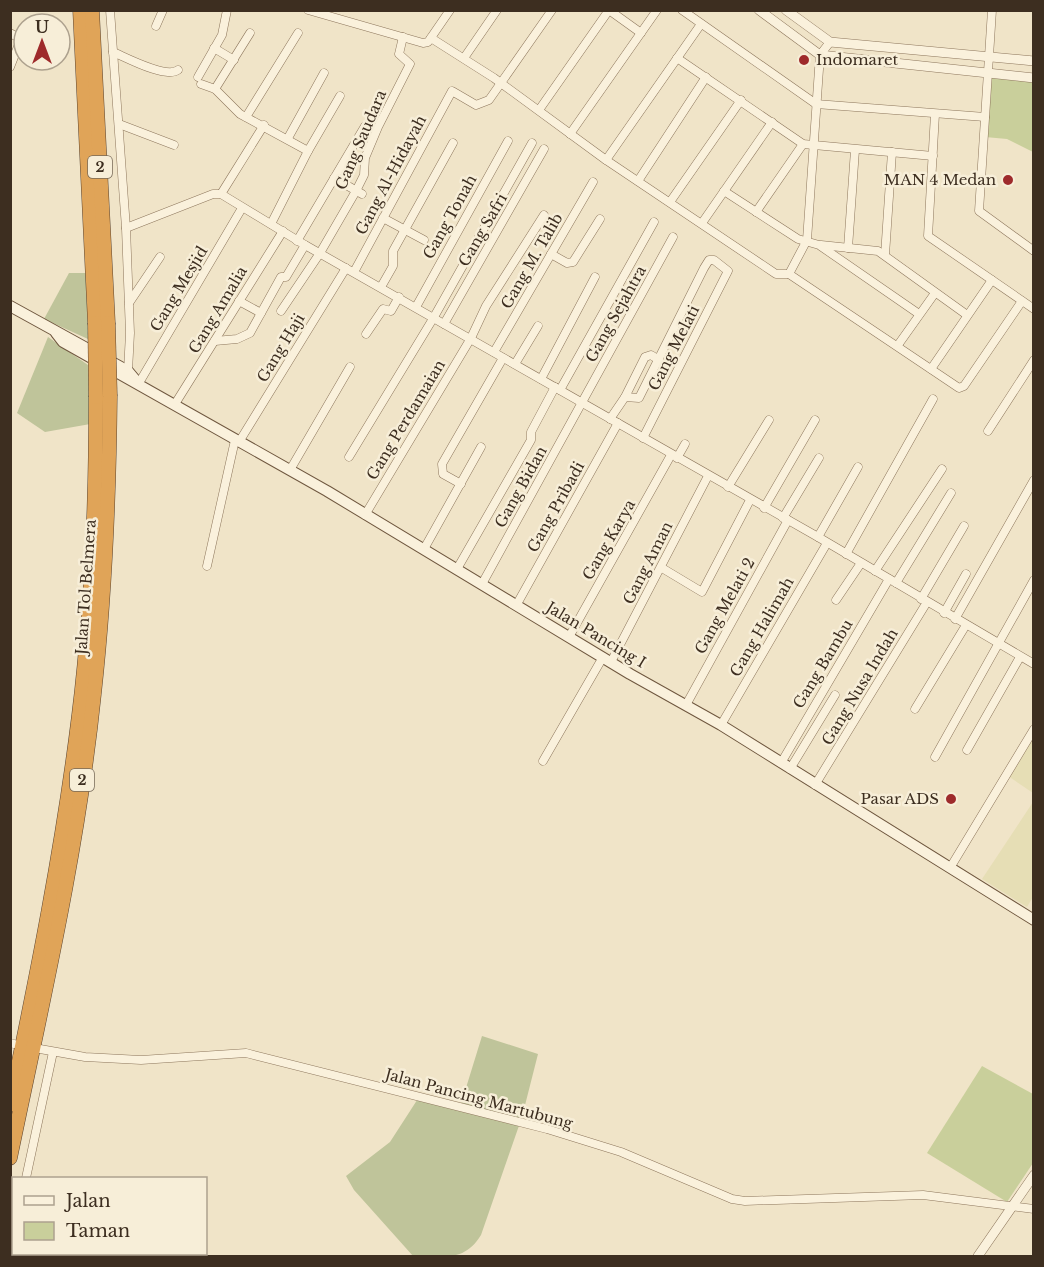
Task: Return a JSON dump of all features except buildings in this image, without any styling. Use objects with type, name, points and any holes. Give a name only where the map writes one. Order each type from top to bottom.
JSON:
[{"type":"highway","name":"Jalan Tol Belmera","points":[[80,10],[101,323]]},
{"type":"highway","name":"Jalan Tol Belmera","points":[[10,1158],[56,941],[88,745],[104,589],[103,396],[92,10]]},
{"type":"highway","name":"Jalan Tol Belmera","points":[[10,1105],[49,911],[79,714],[103,396]]},
{"type":"main road","name":"Jalan Pancing I","points":[[10,306],[128,371],[139,383]]},
{"type":"main road","name":"Jalan Pancing I","points":[[56,333],[63,342],[290,470],[721,725],[1034,920]]},
{"type":"street","points":[[110,10],[126,228],[129,304],[128,371]]},
{"type":"street","points":[[156,26],[163,10]]},
{"type":"street","points":[[227,10],[222,35],[200,80],[215,89],[246,117],[308,151]]},
{"type":"street","points":[[308,10],[320,11],[423,44],[431,38],[450,10]]},
{"type":"street","points":[[464,57],[497,10]]},
{"type":"street","points":[[501,83],[552,10]]},
{"type":"street","points":[[539,110],[609,10],[641,33]]},
{"type":"street","points":[[570,134],[657,10]]},
{"type":"street","points":[[682,10],[816,104],[985,117]]},
{"type":"street","points":[[759,10],[820,55],[988,75],[1034,78]]},
{"type":"street","points":[[786,10],[830,42],[1034,61]]},
{"type":"street","points":[[992,10],[979,211],[1034,251]]},
{"type":"street","points":[[606,159],[701,24]]},
{"type":"street","points":[[10,33],[21,39],[10,67]]},
{"type":"street","points":[[215,89],[250,33]]},
{"type":"street","points":[[246,117],[298,33]]},
{"type":"street","name":"Gang Saudara","points":[[281,311],[359,192],[366,168],[365,158],[410,64],[399,54],[403,37]]},
{"type":"street","points":[[431,38],[464,57],[570,134],[776,274],[789,274],[959,388],[964,386],[1022,301]]},
{"type":"street","points":[[789,274],[807,240],[820,55],[830,42]]},
{"type":"street","points":[[214,48],[234,60]]},
{"type":"street","points":[[113,52],[162,72],[172,73],[178,70]]},
{"type":"street","points":[[678,58],[803,144],[812,147],[933,156]]},
{"type":"street","points":[[288,138],[324,73]]},
{"type":"street","points":[[638,181],[706,77]]},
{"type":"street","name":"Gang Al-Hidayah","points":[[350,270],[383,218],[452,91],[480,105],[489,100],[501,83]]},
{"type":"street","points":[[271,224],[308,151],[340,96]]},
{"type":"street","points":[[670,202],[741,100]]},
{"type":"street","points":[[935,114],[928,236],[1034,309]]},
{"type":"street","points":[[702,222],[772,122]]},
{"type":"street","points":[[119,124],[174,145]]},
{"type":"street","points":[[221,194],[264,125]]},
{"type":"street","points":[[215,342],[245,337],[281,277],[286,277],[334,178],[365,126]]},
{"type":"street","name":"Gang Tonah","points":[[416,307],[508,141]]},
{"type":"street","points":[[381,287],[393,266],[393,251],[453,142]]},
{"type":"street","points":[[349,457],[434,316],[532,143]]},
{"type":"street","points":[[756,212],[803,144]]},
{"type":"street","name":"Gang Safri","points":[[444,324],[544,149]]},
{"type":"street","points":[[848,248],[855,150]]},
{"type":"street","points":[[885,255],[892,153]]},
{"type":"street","points":[[334,178],[359,192]]},
{"type":"street","name":"Gang M. Talib","points":[[494,352],[593,182]]},
{"type":"street","points":[[724,191],[798,240],[807,240],[819,245],[919,314]]},
{"type":"street","points":[[126,228],[213,194],[221,194],[301,243],[434,316],[444,324],[818,537],[1034,664]]},
{"type":"street","name":"Gang Mesjid","points":[[139,383],[242,207]]},
{"type":"street","name":"Gang Perdamaian","points":[[365,514],[471,338],[486,306],[544,215]]},
{"type":"street","points":[[383,218],[424,240]]},
{"type":"street","points":[[552,254],[567,263],[575,261],[600,219]]},
{"type":"street","points":[[458,569],[531,440],[531,432],[654,222]]},
{"type":"street","name":"Gang Amalia","points":[[176,404],[283,231]]},
{"type":"street","name":"Gang Sejahtra","points":[[583,403],[673,237]]},
{"type":"street","points":[[819,245],[875,250],[967,315]]},
{"type":"street","points":[[129,304],[160,257]]},
{"type":"street","name":"Gang Melati","points":[[643,438],[728,271],[714,260],[709,260],[659,360]]},
{"type":"street","name":"Gang Haji","points":[[207,566],[237,441],[350,270]]},
{"type":"street","points":[[541,379],[596,277]]},
{"type":"street","points":[[931,369],[992,280]]},
{"type":"street","points":[[898,345],[936,293]]},
{"type":"street","points":[[366,334],[383,309],[391,311],[399,297]]},
{"type":"street","points":[[239,301],[261,313]]},
{"type":"street","points":[[515,364],[538,326]]},
{"type":"street","name":"Gang Pribadi","points":[[517,604],[614,422],[645,357],[651,355],[659,360]]},
{"type":"street","points":[[461,484],[442,472],[442,464],[504,358]]},
{"type":"street","points":[[625,397],[639,398],[659,360]]},
{"type":"street","points":[[988,431],[1034,360]]},
{"type":"street","points":[[290,470],[350,367]]},
{"type":"street","points":[[846,554],[933,399]]},
{"type":"street","name":"Gang Bidan","points":[[482,584],[583,403]]},
{"type":"street","points":[[728,487],[769,420]]},
{"type":"street","points":[[764,508],[815,420]]},
{"type":"street","name":"Gang Karya","points":[[569,637],[674,457],[685,444]]},
{"type":"street","points":[[424,549],[481,447]]},
{"type":"street","name":"Gang Melati 2","points":[[686,705],[819,459]]},
{"type":"street","points":[[818,537],[858,467]]},
{"type":"street","points":[[875,571],[942,469]]},
{"type":"street","name":"Gang Aman","points":[[543,761],[662,568],[708,476]]},
{"type":"street","points":[[955,619],[1034,480]]},
{"type":"street","name":"Gang Bambu","points":[[785,766],[892,581],[951,493]]},
{"type":"street","points":[[662,568],[702,591],[750,500]]},
{"type":"street","name":"Gang Nusa Indah","points":[[815,785],[924,601],[964,526]]},
{"type":"street","name":"Gang Halimah","points":[[721,725],[827,543]]},
{"type":"street","points":[[836,600],[861,563]]},
{"type":"street","points":[[944,613],[966,574]]},
{"type":"street","points":[[935,757],[1034,580]]},
{"type":"street","points":[[915,709],[966,625]]},
{"type":"street","points":[[967,750],[1020,657]]},
{"type":"street","points":[[785,766],[835,695]]},
{"type":"street","points":[[950,868],[1034,729]]},
{"type":"street","name":"Jalan Pancing Martubung","points":[[40,1049],[85,1058],[141,1060],[246,1053],[547,1129],[621,1152],[732,1199],[745,1201],[924,1195],[1034,1209]]},
{"type":"street","points":[[26,1177],[53,1052]]},
{"type":"street","points":[[978,1257],[1034,1175]]},
{"type":"shaded area","points":[[1033,737],[1033,793],[1008,776]]},
{"type":"shaded area","points":[[1033,802],[1033,897],[1027,907],[982,879]]},
{"type":"green space","points":[[991,76],[1033,80],[1033,152],[1007,139],[985,137]]},
{"type":"green space","points":[[69,273],[87,273],[88,339],[44,319]]},
{"type":"green space","points":[[48,337],[88,365],[96,423],[45,432],[17,413]]},
{"type":"green space","points":[[482,1036],[538,1054],[522,1117],[481,1235],[474,1244],[460,1254],[452,1256],[413,1256],[354,1190],[346,1176],[390,1142],[421,1094],[461,1104]]},
{"type":"green space","points":[[982,1066],[1033,1094],[1033,1163],[1007,1202],[927,1153]]},
{"type":"place","name":"Indomaret","points":[[804,60]]},
{"type":"place","name":"MAN 4 Medan","points":[[1008,180]]},
{"type":"place","name":"Pasar ADS","points":[[951,799]]}]
